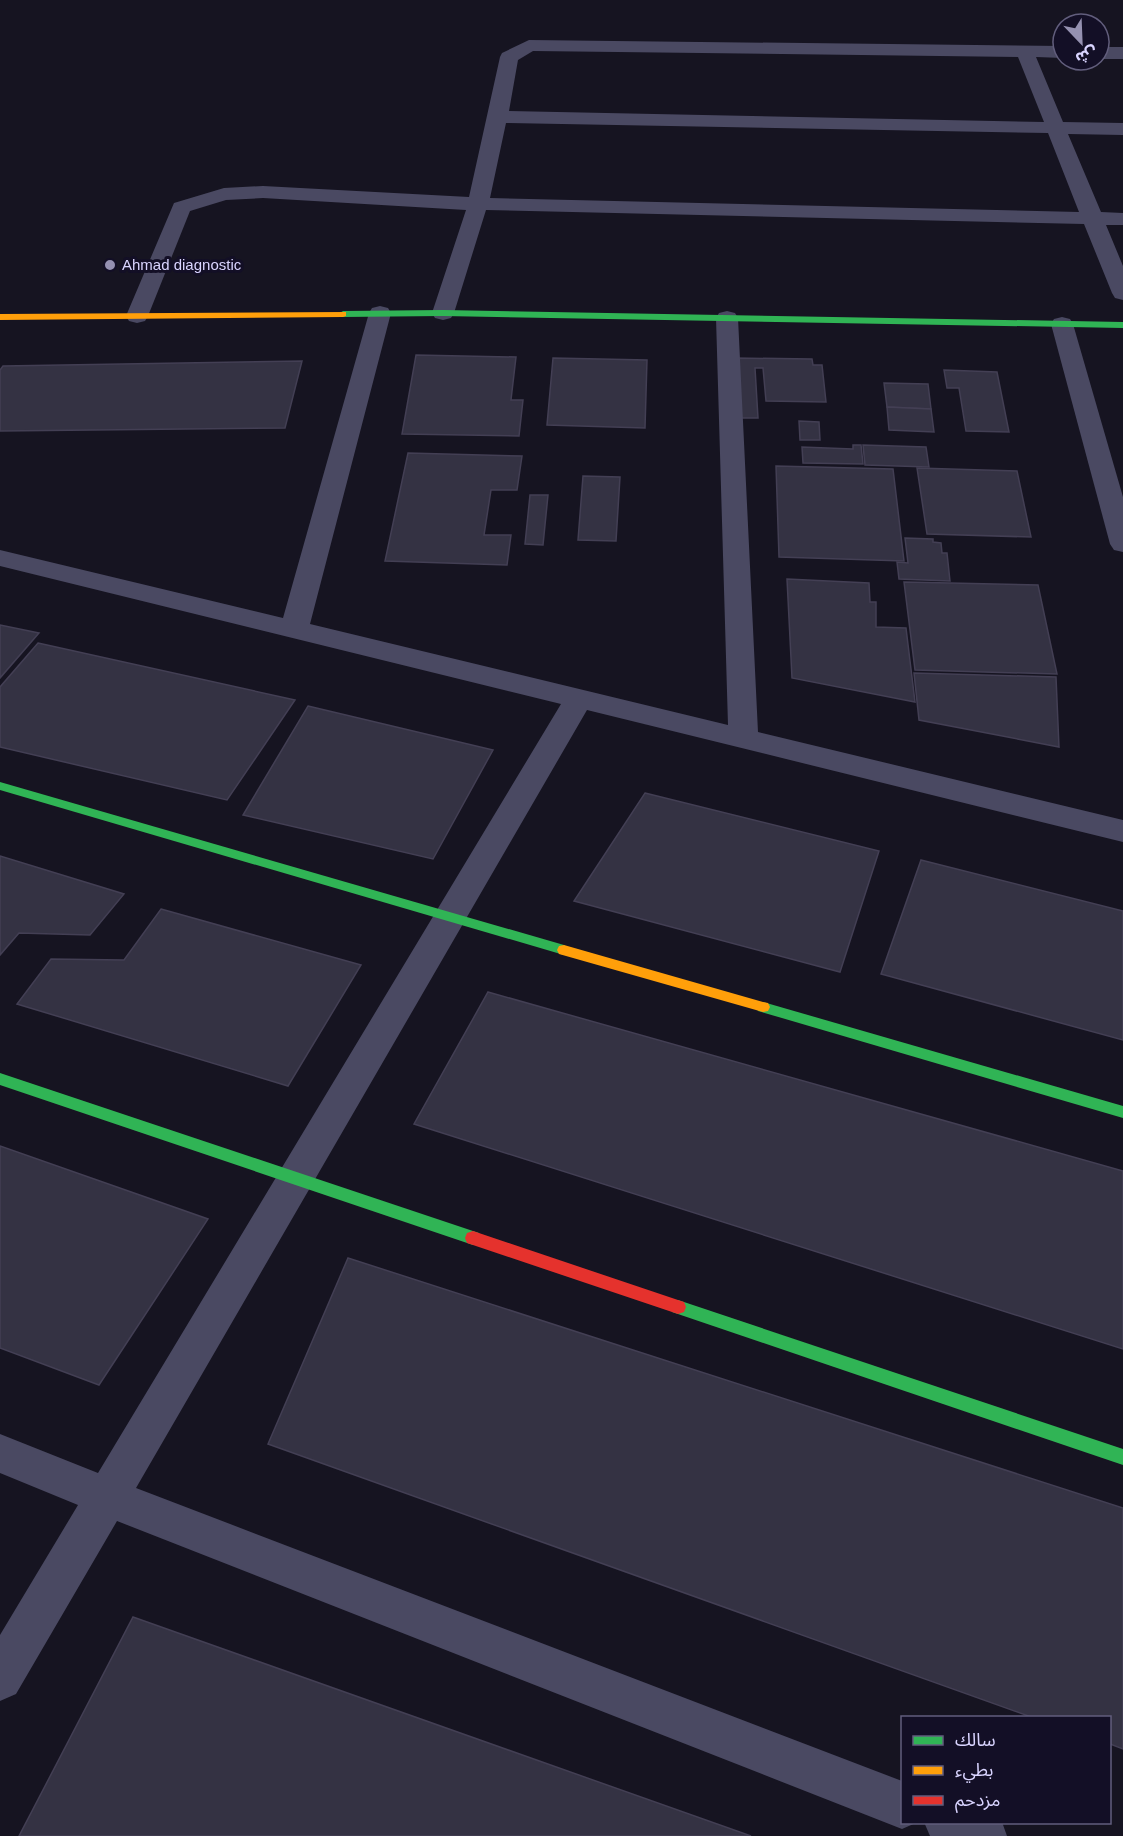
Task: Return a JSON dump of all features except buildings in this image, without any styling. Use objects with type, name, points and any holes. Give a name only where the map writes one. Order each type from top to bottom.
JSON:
[{"type":"street","points":[[442,313],[478,204],[509,57],[529,45],[1051,52]]},
{"type":"street","points":[[1026,52],[1123,293]]},
{"type":"street","points":[[498,117],[1123,129]]},
{"type":"street","points":[[136,316],[181,207],[224,194],[263,192],[478,204],[1123,219]]},
{"type":"street","points":[[294,630],[380,313]]},
{"type":"street","points":[[0,317],[442,313],[1123,325]]},
{"type":"street","points":[[727,318],[743,739]]},
{"type":"street","points":[[1062,324],[1123,544]]},
{"type":"street","points":[[0,558],[1123,831]]},
{"type":"street","points":[[0,1678],[579,699]]},
{"type":"street","points":[[0,786],[1123,1112]]},
{"type":"street","points":[[0,1079],[1123,1457]]},
{"type":"street","points":[[0,1453],[107,1497],[901,1804]]},
{"type":"street","points":[[953,1824],[983,1836]]},
{"type":"traffic: fast","points":[[343,314],[443,313],[1123,325]]},
{"type":"traffic: fast","points":[[0,786],[564,950]]},
{"type":"traffic: fast","points":[[763,1007],[1123,1112]]},
{"type":"traffic: fast","points":[[0,1079],[473,1238]]},
{"type":"traffic: fast","points":[[678,1307],[1123,1457]]},
{"type":"traffic: slow","points":[[0,317],[343,314]]},
{"type":"traffic: slow","points":[[564,950],[763,1007]]},
{"type":"traffic: jam","points":[[473,1238],[678,1307]]},
{"type":"place","name":"Ahmad diagnostic","points":[[110,265]]}]
